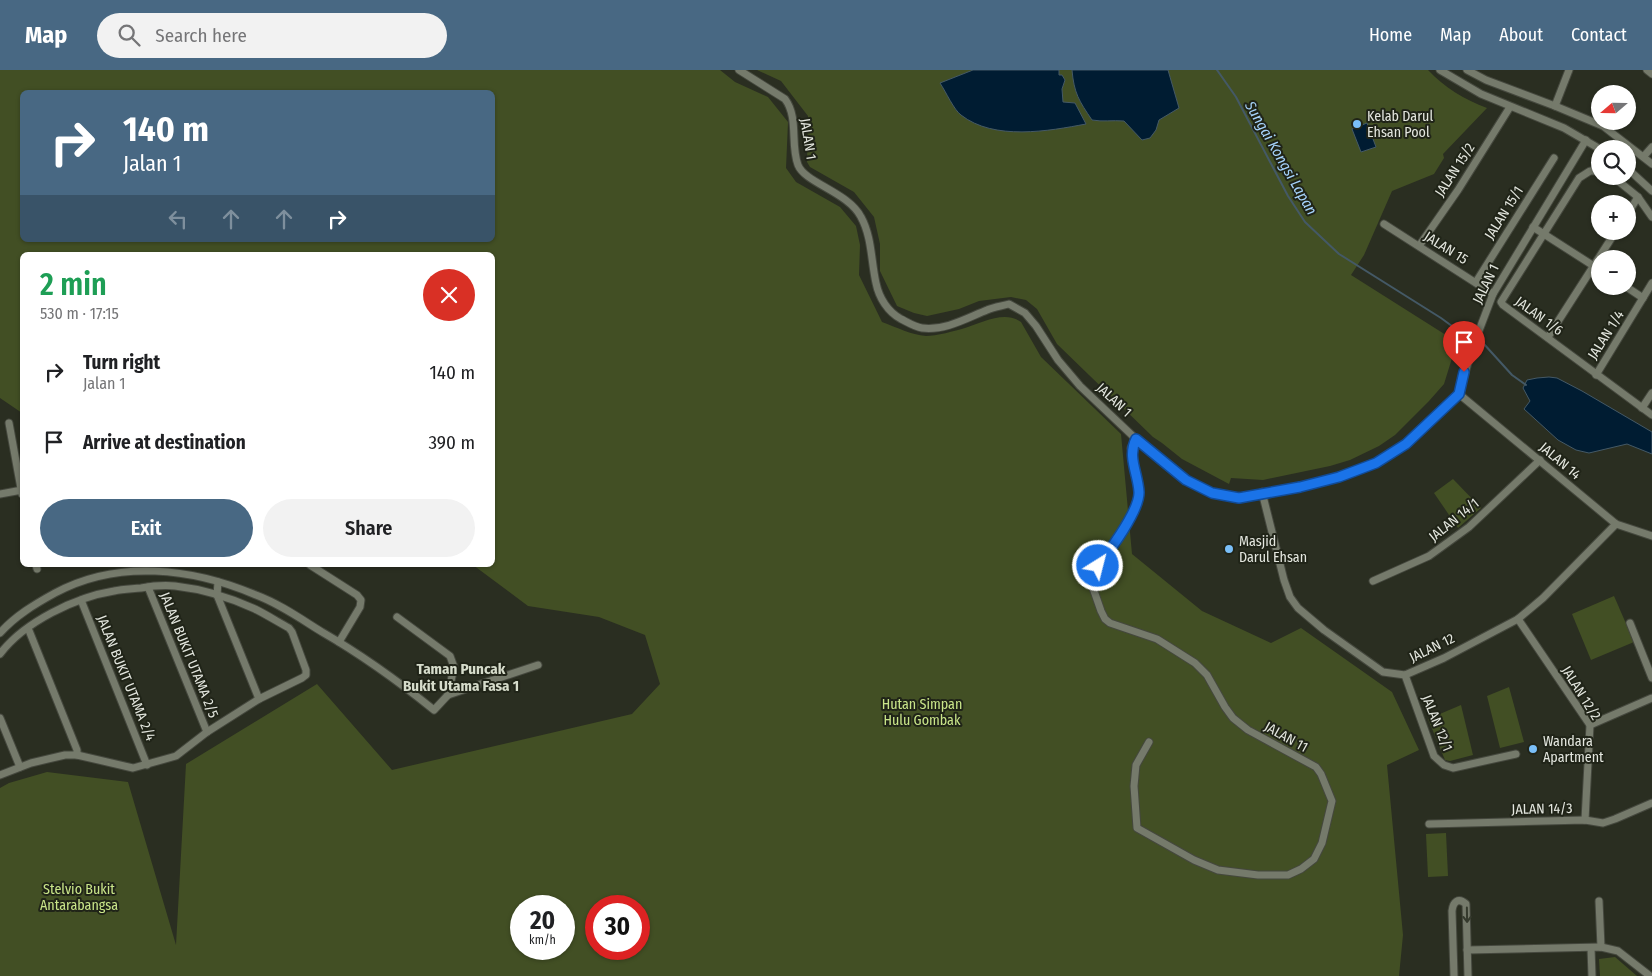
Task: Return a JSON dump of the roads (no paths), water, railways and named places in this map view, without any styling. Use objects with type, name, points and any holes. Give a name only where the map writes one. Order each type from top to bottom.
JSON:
[{"type":"street","name":"JALAN 1","points":[[739,70],[785,99],[790,105],[798,165],[804,174],[850,202],[861,216],[869,237],[876,285],[883,302],[894,315],[921,328],[937,327],[964,321],[988,309],[1009,304],[1025,313],[1036,326],[1058,360],[1080,386],[1136,439],[1186,480],[1212,493],[1239,498],[1262,492],[1300,487],[1339,477],[1376,463],[1406,444],[1459,394],[1472,349],[1493,294],[1586,140]]},
{"type":"street","points":[[1440,70],[1471,89],[1510,107],[1564,128],[1591,143]]},
{"type":"street","points":[[1467,70],[1486,80],[1603,126],[1652,164]]},
{"type":"street","points":[[1555,106],[1569,70]]},
{"type":"street","points":[[1647,70],[1652,74]]},
{"type":"street","name":"JALAN 15/2","points":[[1419,246],[1458,190],[1510,107]]},
{"type":"street","points":[[1644,156],[1652,146]]},
{"type":"street","name":"JALAN 15/1","points":[[1476,282],[1554,158]]},
{"type":"street","name":"JALAN 1/6","points":[[1591,171],[1579,178],[1501,302],[1596,375],[1652,415]]},
{"type":"street","points":[[1636,176],[1652,191]]},
{"type":"street","points":[[1623,185],[1638,197],[1652,217]]},
{"type":"street","name":"JALAN 15","points":[[1384,224],[1493,294]]},
{"type":"street","points":[[1533,227],[1591,264]]},
{"type":"street","points":[[1548,337],[1591,276]]},
{"type":"street","name":"JALAN 1/4","points":[[1596,375],[1652,283]]},
{"type":"street","points":[[1636,293],[1643,298]]},
{"type":"street","points":[[1642,408],[1652,393]]},
{"type":"street","name":"JALAN 14","points":[[1459,394],[1616,524],[1652,536]]},
{"type":"street","points":[[9,423],[20,481]]},
{"type":"street","name":"JALAN 11","points":[[1136,439],[1131,448],[1139,493],[1138,501],[1122,533],[1094,574],[1093,588],[1101,611],[1105,619],[1110,623],[1157,640],[1195,663],[1207,675],[1233,718],[1248,730],[1316,767],[1321,774],[1332,801],[1322,843],[1314,859],[1301,870],[1288,875],[1258,875],[1218,870],[1194,860],[1137,828],[1134,786],[1136,765],[1149,742]]},
{"type":"street","name":"JALAN 14/1","points":[[1373,581],[1429,556],[1469,527],[1540,460]]},
{"type":"street","points":[[0,494],[20,492]]},
{"type":"street","name":"JALAN 12","points":[[1262,492],[1284,580],[1290,597],[1298,608],[1324,630],[1383,672],[1405,675],[1444,658],[1518,619],[1543,598],[1616,524]]},
{"type":"street","points":[[313,567],[357,595],[361,600],[360,607],[339,642]]},
{"type":"street","points":[[0,633],[18,616],[48,597],[74,584],[104,575],[128,571],[164,570],[218,582],[256,595],[282,608],[377,666],[434,710],[448,695],[538,665]]},
{"type":"street","points":[[218,582],[217,595],[259,699]]},
{"type":"street","points":[[0,654],[10,642],[28,628],[53,613],[81,600],[114,591],[174,586],[217,595],[256,610],[288,628],[292,632],[306,670],[306,675],[302,678],[259,699],[207,732],[176,756],[133,768],[77,755],[65,755],[49,758],[0,775]]},
{"type":"street","name":"JALAN BUKIT UTAMA 2/5","points":[[148,587],[207,732]]},
{"type":"street","name":"JALAN BUKIT UTAMA 2/4","points":[[81,600],[147,765]]},
{"type":"street","points":[[397,617],[450,656],[454,667],[448,695]]},
{"type":"street","name":"JALAN 12/2","points":[[1518,619],[1590,725],[1585,820]]},
{"type":"street","points":[[1630,623],[1652,678]]},
{"type":"street","points":[[28,628],[77,750],[77,755]]},
{"type":"street","name":"JALAN 12/1","points":[[1405,675],[1434,756],[1444,765],[1453,768],[1516,754]]},
{"type":"street","points":[[1590,725],[1652,698]]},
{"type":"street","points":[[0,718],[20,767]]},
{"type":"street","name":"JALAN 14/3","points":[[1429,824],[1585,820],[1603,822],[1615,820],[1652,803]]},
{"type":"street","points":[[1454,976],[1452,911],[1455,902],[1458,900],[1462,900],[1466,904],[1468,976]]},
{"type":"street","points":[[1598,901],[1601,947]]},
{"type":"street","points":[[1467,950],[1601,947],[1618,951],[1650,976]]},
{"type":"street","points":[[1591,948],[1592,976]]},
{"type":"water","points":[[973,70],[1059,70],[1059,75],[1062,75],[1065,80],[1062,89],[1063,102],[1075,103],[1086,124],[1022,132],[989,128],[974,123],[958,113],[940,83]]},
{"type":"water","points":[[1072,70],[1168,70],[1179,108],[1159,120],[1156,130],[1150,138],[1142,140],[1124,121],[1092,120],[1078,96]]},
{"type":"water","points":[[1367,123],[1376,147],[1361,152],[1352,129]]},
{"type":"water","points":[[1549,377],[1557,378],[1582,391],[1652,432],[1652,454],[1627,444],[1589,453],[1576,450],[1558,440],[1524,409],[1530,401],[1523,388],[1527,380]]},
{"type":"waterway","name":"Sungai Kongsi Lapan","points":[[1217,70],[1236,97],[1288,196],[1305,222],[1339,254],[1460,332]]},
{"type":"waterway","name":"Sungai Kongsi Lapan","points":[[1483,343],[1512,375],[1526,385]]},
{"type":"place","name":"Kelab Darul Ehsan Pool","points":[[1357,124]]},
{"type":"place","name":"Masjid Darul Ehsan","points":[[1229,549]]},
{"type":"place","name":"Wandara Apartment","points":[[1533,749]]},
{"type":"district","name":"Taman Puncak Bukit Utama Fasa 1","points":[[461,678]]},
{"type":"park label","name":"Hutan Simpan Hulu Gombak","points":[[922,712]]},
{"type":"park label","name":"Stelvio Bukit Antarabangsa","points":[[79,898]]}]
